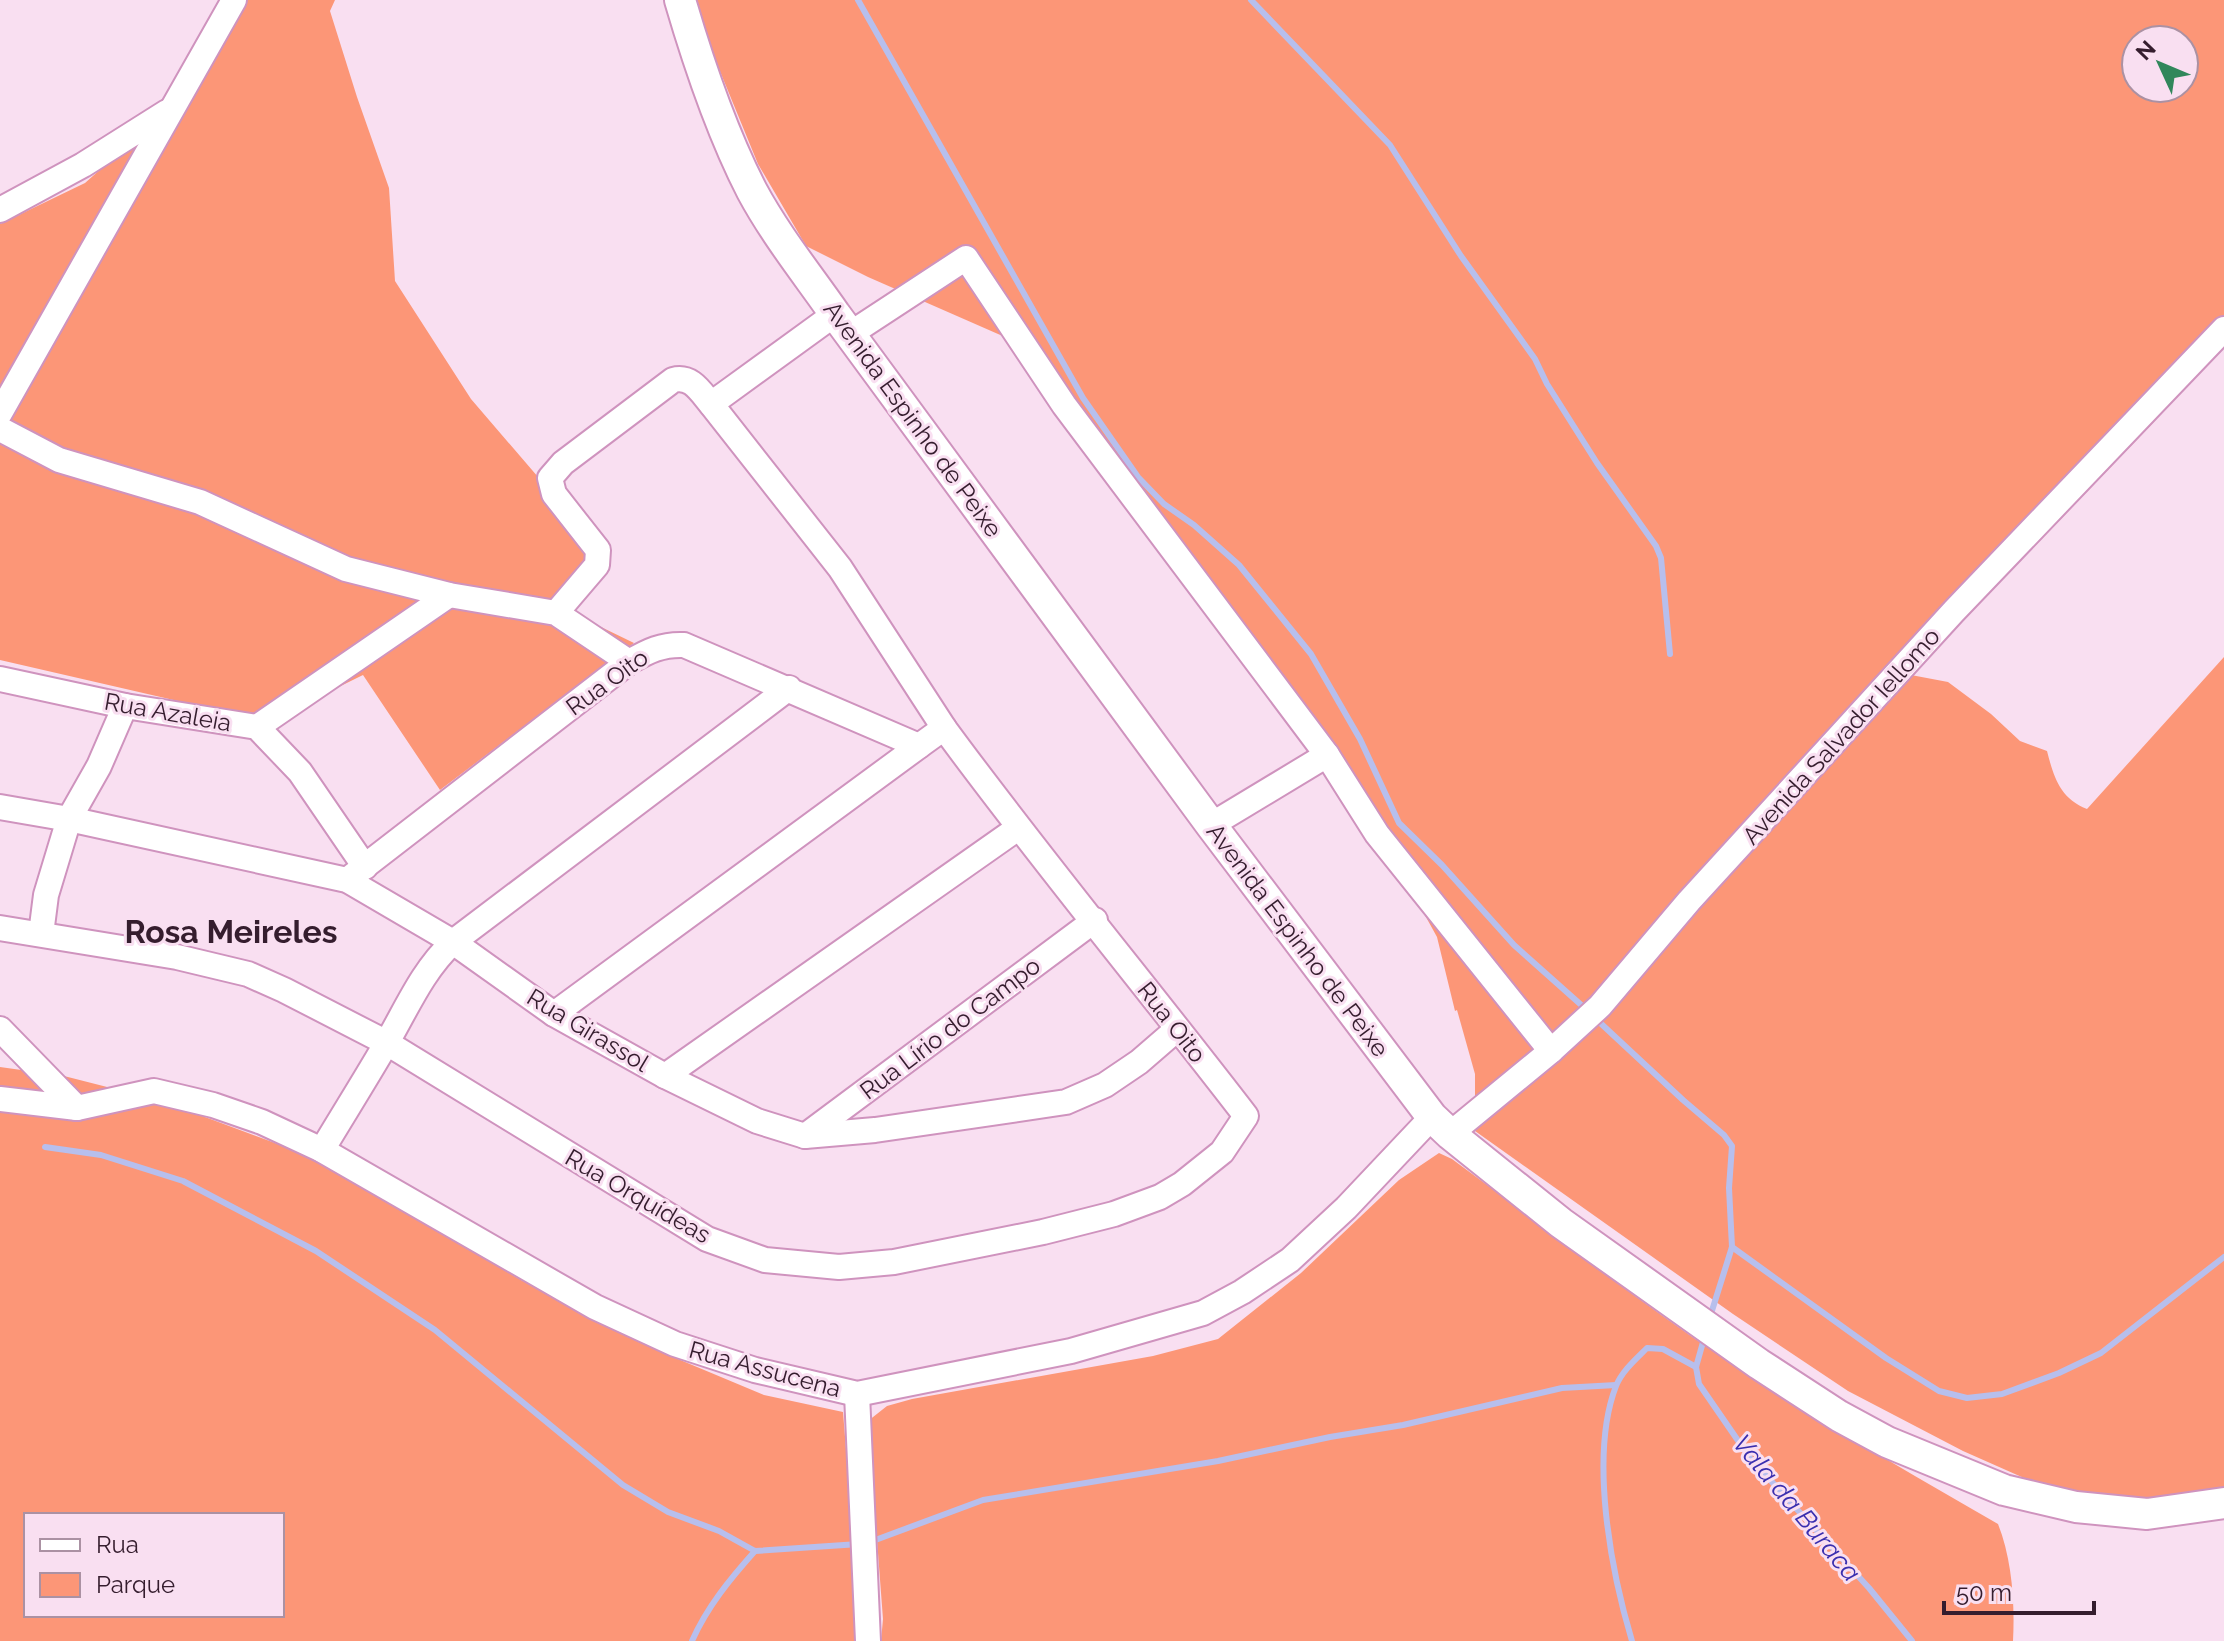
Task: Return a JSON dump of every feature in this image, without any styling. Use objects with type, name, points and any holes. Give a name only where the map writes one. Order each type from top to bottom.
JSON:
[{"type":"street","name":"Avenida Espinho de Peixe","points":[[680,0],[717,109],[753,193],[842,324],[1211,825],[1441,1125],[1561,1223],[1759,1364],[1839,1416],[1887,1442],[2004,1490],[2076,1507],[2147,1514],[2224,1503]]},
{"type":"street","points":[[0,413],[231,1]]},
{"type":"street","points":[[0,210],[83,165],[169,111]]},
{"type":"street","points":[[711,404],[842,324],[966,258],[1064,405],[1327,755],[1377,834],[1551,1051]]},
{"type":"street","name":"Avenida Salvador Iellomo","points":[[1441,1125],[1551,1051],[1600,1006],[1689,901],[1954,611],[2224,329]]},
{"type":"street","name":"Rua Oito","points":[[556,613],[597,565],[599,556],[598,550],[554,494],[550,478],[563,463],[673,380],[685,379],[711,404],[840,568],[944,728],[1018,828],[1095,920],[1176,1030],[1224,1088]]},
{"type":"street","points":[[0,429],[59,460],[200,502],[346,569],[449,595],[556,613],[629,662]]},
{"type":"street","points":[[257,727],[449,595]]},
{"type":"street","name":"Rua Oito","points":[[356,873],[629,662],[651,649],[669,644],[684,645],[919,746]]},
{"type":"street","name":"Rua Azaleia","points":[[0,679],[125,706],[257,727],[300,772],[356,873]]},
{"type":"street","points":[[322,1150],[436,957],[789,688]]},
{"type":"street","points":[[41,934],[46,895],[69,819],[99,766],[125,706]]},
{"type":"street","points":[[554,1014],[944,728]]},
{"type":"street","points":[[1211,825],[1327,755]]},
{"type":"street","name":"Rua Girassol","points":[[0,807],[356,873],[554,1014],[665,1076],[757,1121],[805,1136],[875,1130],[1066,1102],[1105,1085],[1139,1062],[1176,1030]]},
{"type":"street","points":[[665,1076],[1018,828]]},
{"type":"street","name":"Rua Lírio do Campo","points":[[805,1136],[1095,920]]},
{"type":"street","name":"Rua Orquídeas","points":[[1,933],[41,934],[177,957],[248,974],[387,1043],[707,1239],[765,1260],[839,1267],[894,1262],[1043,1232],[1114,1214],[1160,1197],[1222,1152],[1246,1116],[1224,1088]]},
{"type":"street","points":[[0,1029],[77,1108]]},
{"type":"street","name":"Rua Assucena","points":[[0,1099],[77,1108],[154,1091],[225,1109],[262,1122],[322,1150],[595,1307],[675,1344],[755,1370],[857,1394],[1071,1351],[1203,1313],[1290,1260],[1441,1125]]},
{"type":"street","points":[[857,1394],[868,1641]]},
{"type":"green space","points":[[244,0],[335,0],[330,11],[389,188],[395,281],[471,399],[605,555],[566,610],[634,643],[440,790],[363,675],[286,713],[260,720],[0,660],[0,224],[85,183],[147,128]]},
{"type":"green space","points":[[695,0],[2224,0],[2224,345],[1911,675],[1948,682],[1991,714],[2020,741],[2047,751],[2052,770],[2064,793],[2087,809],[2224,657],[2224,1489],[2151,1504],[2077,1494],[2033,1482],[1963,1451],[1848,1391],[1733,1314],[1475,1131],[1475,1074],[1455,1011],[1437,937],[1389,850],[1014,341],[868,277],[806,246],[758,164],[701,25]]},
{"type":"green space","points":[[0,1067],[64,1076],[162,1101],[294,1150],[388,1201],[521,1280],[654,1349],[764,1395],[843,1412],[860,1621],[857,1641],[0,1641]]},
{"type":"green space","points":[[1439,1153],[1452,1159],[1619,1285],[1722,1357],[1824,1422],[1998,1524],[2012,1581],[2013,1641],[881,1641],[883,1619],[868,1421],[887,1406],[912,1399],[1153,1356],[1218,1339],[1301,1273],[1399,1180]]},
{"type":"waterway","points":[[858,0],[1083,398],[1138,477],[1164,504],[1194,525],[1239,565],[1311,654],[1360,739],[1399,823],[1442,865],[1514,945],[1588,1011]]},
{"type":"waterway","points":[[1251,0],[1390,145],[1461,256],[1535,359],[1547,384],[1597,463],[1656,546],[1661,558],[1670,654]]},
{"type":"waterway","points":[[1596,1019],[1724,1135],[1732,1146],[1729,1188],[1732,1247],[1710,1317]]},
{"type":"waterway","points":[[45,1147],[101,1155],[183,1181],[316,1251],[435,1330],[623,1485],[668,1512],[719,1531],[755,1551],[859,1544]]},
{"type":"waterway","points":[[1732,1247],[1886,1358],[1939,1391],[1967,1398],[2002,1394],[2059,1373],[2101,1353],[2224,1257]]},
{"type":"waterway","name":"Vala da Buraca","points":[[1705,1335],[1696,1367],[1699,1384],[1750,1458],[1869,1588],[1912,1641]]},
{"type":"waterway","points":[[1632,1641],[1617,1581],[1606,1514],[1604,1446],[1608,1414],[1616,1386],[1647,1348],[1663,1349],[1696,1367]]},
{"type":"waterway","points":[[870,1542],[983,1500],[1218,1461],[1403,1425],[1562,1388],[1616,1385]]},
{"type":"waterway","points":[[692,1641],[720,1594],[755,1551]]},
{"type":"district","name":"Rosa Meireles","points":[[231,931]]}]
